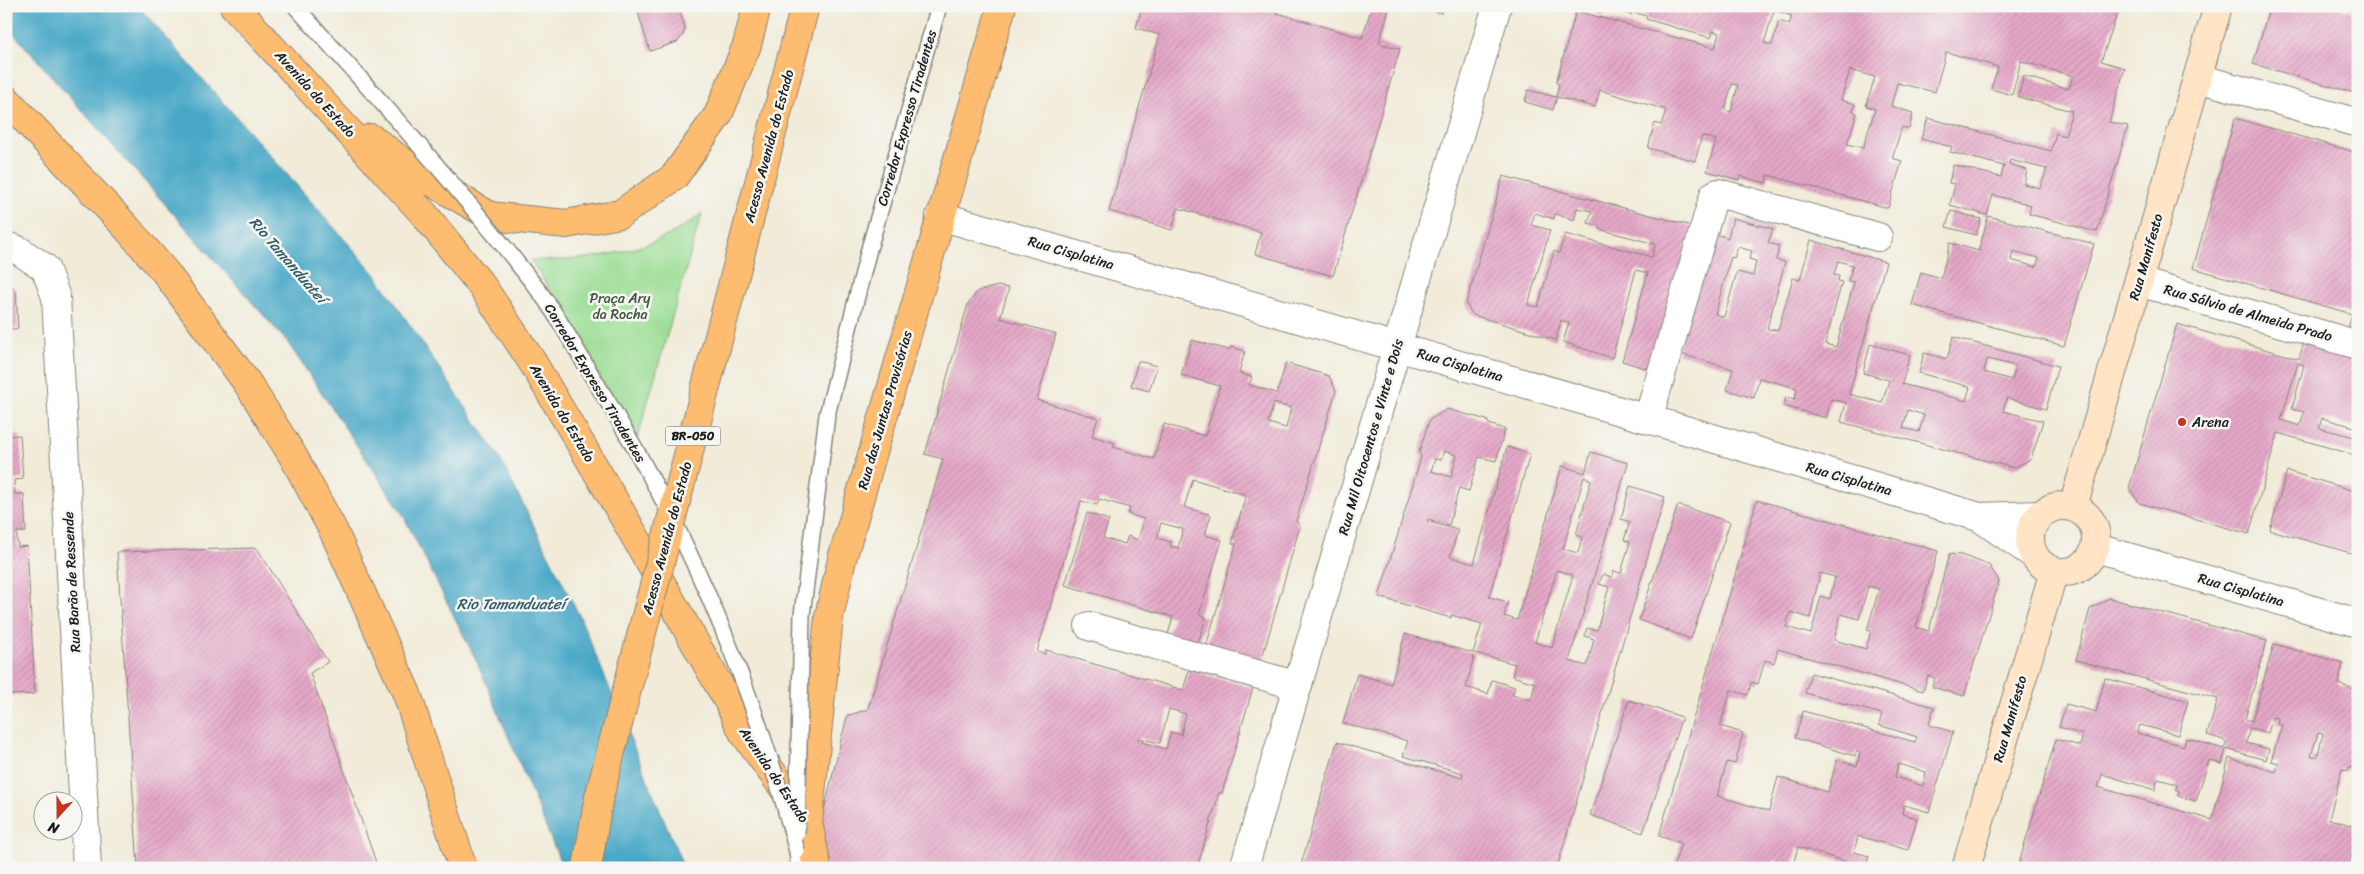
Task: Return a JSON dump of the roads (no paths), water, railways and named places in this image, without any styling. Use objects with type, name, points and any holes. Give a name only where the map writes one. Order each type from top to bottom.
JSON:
[{"type":"highway","name":"Avenida do Estado","points":[[234,6],[424,214],[482,286],[533,363],[630,526],[728,701],[743,732],[808,822],[807,860]]},
{"type":"highway","points":[[323,104],[422,176],[490,216],[566,224],[620,214],[674,177],[718,114],[747,45],[757,6]]},
{"type":"highway","name":"Acesso Avenida do Estado","points":[[587,868],[598,801],[805,6]]},
{"type":"highway","name":"Rua das Juntas Provisórias","points":[[808,822],[829,616],[842,559],[1002,6]]},
{"type":"highway","points":[[6,99],[127,228],[165,272],[248,384],[293,456],[333,530],[407,694],[463,868]]},
{"type":"main road","name":"Rua Manifesto","points":[[2073,507],[2218,6]]},
{"type":"main road","points":[[2055,506],[2073,507],[2082,511],[2095,527],[2096,548],[2084,565],[2069,571],[2044,563],[2030,545],[2030,533],[2040,515],[2055,506]]},
{"type":"main road","name":"Rua Manifesto","points":[[1966,868],[2044,563]]},
{"type":"street","name":"Rua Mil Oitocentos e Vinte e Dois","points":[[1244,868],[1496,6]]},
{"type":"street","points":[[2198,78],[2358,123]]},
{"type":"street","points":[[1648,419],[1714,195],[1718,193],[1878,237]]},
{"type":"street","name":"Rua Cisplatina","points":[[940,216],[1648,419],[1979,517],[2040,515]]},
{"type":"street","name":"Rua Barão de Ressende","points":[[6,246],[18,250],[45,268],[56,297],[87,868]]},
{"type":"street","name":"Rua Sálvio de Almeida Prado","points":[[2139,282],[2358,345]]},
{"type":"street","name":"Rua Cisplatina","points":[[1979,517],[2044,563]]},
{"type":"street","name":"Rua Cisplatina","points":[[2096,548],[2358,623]]},
{"type":"street","points":[[1089,626],[1298,686]]},
{"type":"lane","name":"Corredor Expresso Tiradentes","points":[[295,6],[408,131],[540,293],[632,440],[716,610],[807,860]]},
{"type":"lane","name":"Corredor Expresso Tiradentes","points":[[799,868],[807,860],[802,615],[827,415],[869,249],[939,6]]},
{"type":"water","name":"Rio Tamanduateí","points":[[6,6],[138,6],[376,275],[498,455],[580,617],[684,868],[563,868],[478,664],[401,511],[288,343],[6,25]]},
{"type":"place","name":"Arena","points":[[2182,422]]},
{"type":"park label","name":"Praça Ary da Rocha","points":[[620,306]]}]
